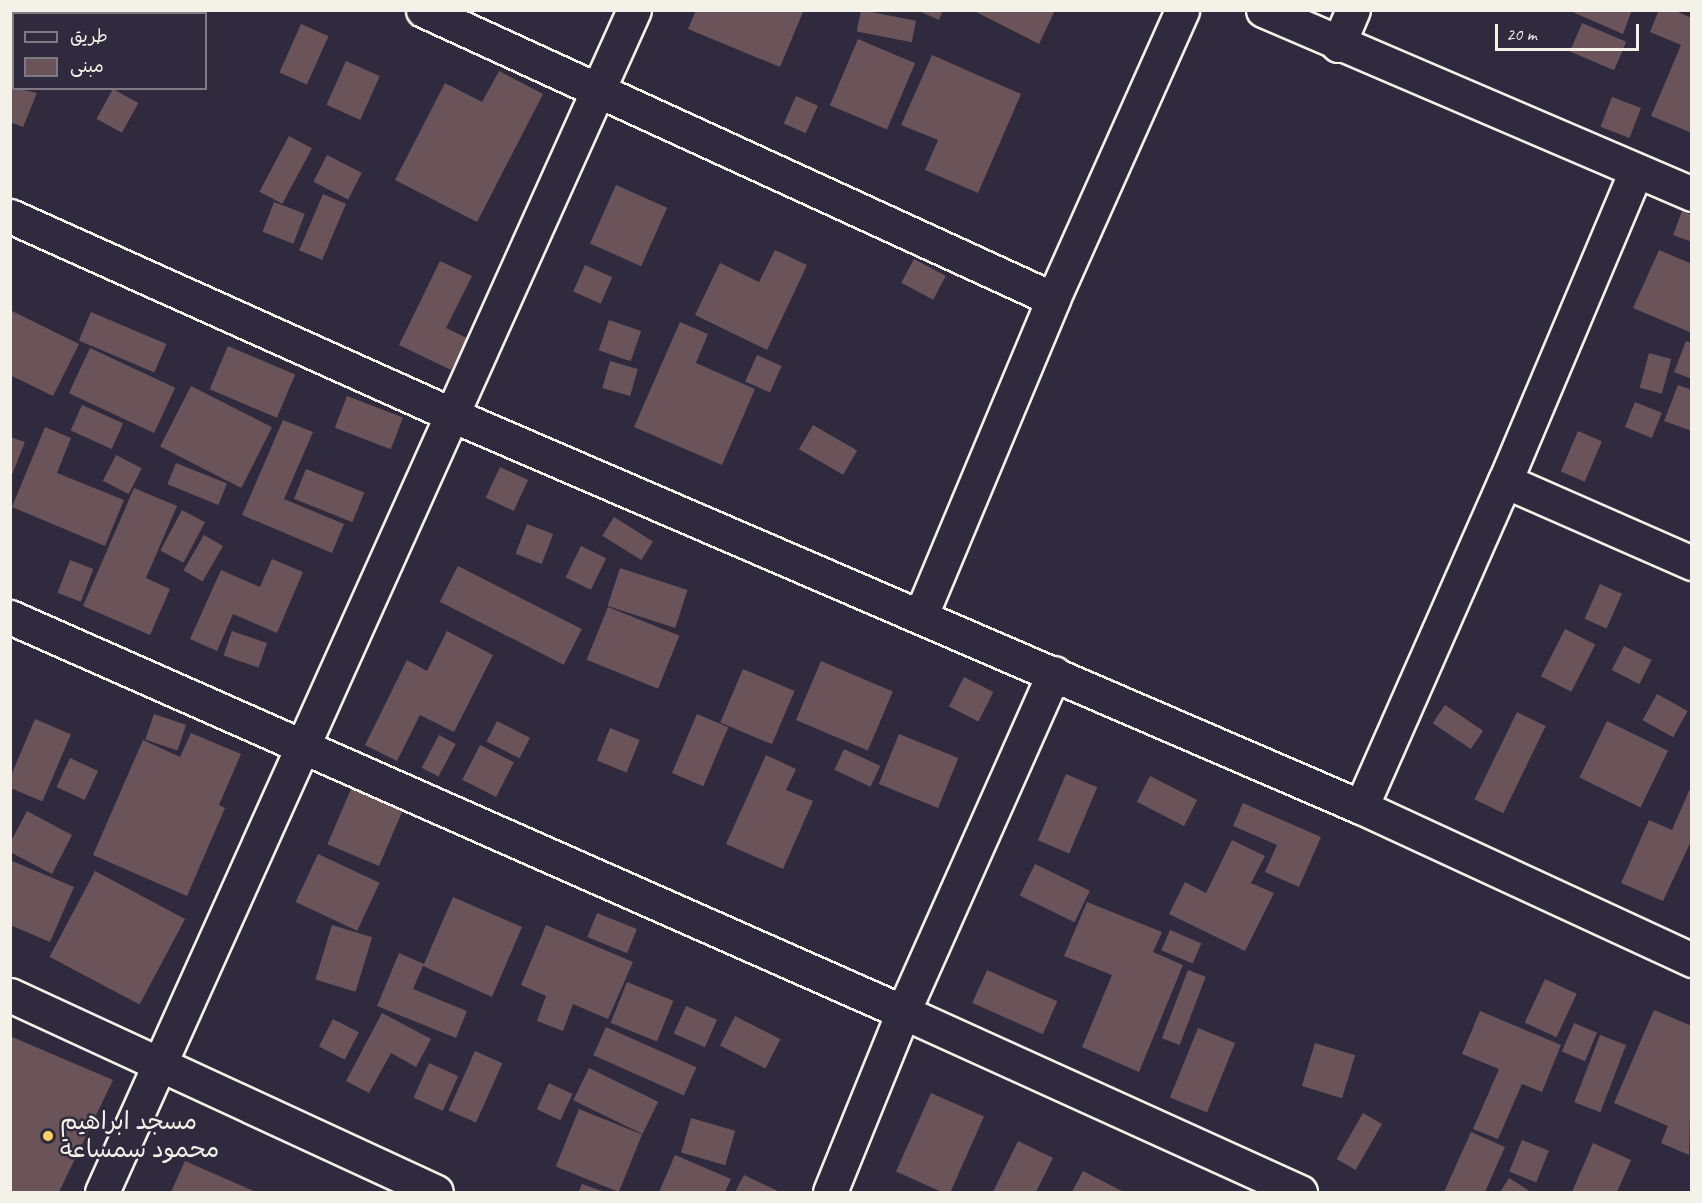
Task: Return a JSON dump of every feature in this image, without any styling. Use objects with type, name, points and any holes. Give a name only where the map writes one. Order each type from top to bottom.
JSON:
[{"type":"street","points":[[423,10],[1053,299]]},
{"type":"street","points":[[102,1192],[158,1064],[304,747],[450,414],[634,10]]},
{"type":"street","points":[[921,615],[1053,299],[1182,10]]},
{"type":"street","points":[[1263,10],[1338,45],[1692,194]]},
{"type":"street","points":[[1338,45],[1353,10]]},
{"type":"street","points":[[1361,807],[1505,481],[1636,171]]},
{"type":"street","points":[[10,216],[450,414],[921,615],[1361,807],[1692,960]]},
{"type":"street","points":[[1505,481],[1692,563]]},
{"type":"street","points":[[10,617],[903,1012],[1300,1192]]},
{"type":"street","points":[[830,1192],[903,1012],[1054,673]]},
{"type":"street","points":[[10,995],[436,1192]]},
{"type":"building","points":[[29,10],[68,10],[48,12],[28,12]]},
{"type":"building","points":[[696,10],[799,10],[803,12],[780,67],[688,29]]},
{"type":"building","points":[[861,10],[916,21],[912,42],[857,32]]},
{"type":"building","points":[[917,10],[943,10],[939,20]]},
{"type":"building","points":[[972,10],[1055,10],[1039,44]]},
{"type":"building","points":[[1568,10],[1632,10],[1623,34]]},
{"type":"building","points":[[1659,10],[1673,10],[1692,18],[1692,133],[1651,116],[1681,45],[1650,32]]},
{"type":"building","points":[[1582,23],[1626,42],[1614,70],[1570,52]]},
{"type":"building","points":[[301,24],[328,36],[307,85],[279,72]]},
{"type":"building","points":[[858,39],[915,63],[887,130],[830,105]]},
{"type":"building","points":[[932,55],[1021,94],[978,193],[925,170],[938,140],[901,125]]},
{"type":"building","points":[[346,61],[380,76],[360,120],[326,105]]},
{"type":"building","points":[[499,71],[543,94],[477,222],[395,180],[445,83],[482,102]]},
{"type":"building","points":[[10,82],[12,90],[37,93],[23,127],[10,122]]},
{"type":"building","points":[[112,90],[138,103],[122,133],[97,119]]},
{"type":"building","points":[[796,96],[818,106],[806,133],[784,123]]},
{"type":"building","points":[[1612,97],[1641,108],[1629,138],[1601,127]]},
{"type":"building","points":[[289,136],[312,148],[282,204],[259,192]]},
{"type":"building","points":[[327,155],[362,173],[348,199],[313,182]]},
{"type":"building","points":[[616,185],[667,208],[641,266],[590,243]]},
{"type":"building","points":[[323,194],[346,204],[322,260],[299,250]]},
{"type":"building","points":[[274,202],[305,214],[293,244],[263,232]]},
{"type":"building","points":[[1682,211],[1692,215],[1692,242],[1673,235]]},
{"type":"building","points":[[775,250],[807,265],[767,350],[695,315],[720,263],[759,282]]},
{"type":"building","points":[[1659,250],[1692,264],[1692,333],[1633,308]]},
{"type":"building","points":[[914,259],[946,276],[933,300],[901,283]]},
{"type":"building","points":[[440,261],[472,276],[446,328],[467,338],[451,370],[399,345]]},
{"type":"building","points":[[585,265],[612,277],[601,304],[573,291]]},
{"type":"building","points":[[10,310],[79,344],[53,396],[10,375]]},
{"type":"building","points":[[91,312],[166,344],[154,373],[79,341]]},
{"type":"building","points":[[609,320],[641,331],[631,361],[599,350]]},
{"type":"building","points":[[680,322],[708,334],[696,363],[755,389],[722,465],[634,427]]},
{"type":"building","points":[[1686,341],[1692,343],[1692,379],[1674,372]]},
{"type":"building","points":[[228,346],[295,375],[277,418],[210,389]]},
{"type":"building","points":[[90,348],[175,388],[154,433],[69,393]]},
{"type":"building","points":[[1649,353],[1671,359],[1662,394],[1640,388]]},
{"type":"building","points":[[757,355],[782,366],[770,392],[745,381]]},
{"type":"building","points":[[610,361],[638,369],[630,396],[602,388]]},
{"type":"building","points":[[1678,385],[1692,390],[1692,431],[1664,421]]},
{"type":"building","points":[[191,386],[272,427],[241,488],[160,447]]},
{"type":"building","points":[[347,396],[403,418],[391,449],[335,428]]},
{"type":"building","points":[[1635,402],[1662,413],[1652,438],[1625,427]]},
{"type":"building","points":[[82,405],[123,423],[112,449],[71,431]]},
{"type":"building","points":[[283,420],[313,432],[284,499],[344,524],[332,553],[242,515]]},
{"type":"building","points":[[813,425],[857,451],[843,475],[799,449]]},
{"type":"building","points":[[45,427],[71,438],[57,473],[124,500],[105,546],[12,507]]},
{"type":"building","points":[[1578,431],[1602,441],[1585,482],[1561,472]]},
{"type":"building","points":[[10,437],[25,442],[11,477],[10,477]]},
{"type":"building","points":[[116,455],[142,468],[129,494],[103,481]]},
{"type":"building","points":[[176,463],[227,484],[218,505],[167,484]]},
{"type":"building","points":[[500,467],[528,480],[514,511],[486,498]]},
{"type":"building","points":[[306,469],[364,493],[352,522],[294,499]]},
{"type":"building","points":[[134,488],[177,506],[146,578],[170,589],[150,635],[83,606]]},
{"type":"building","points":[[182,510],[205,522],[183,563],[160,551]]},
{"type":"building","points":[[614,517],[653,541],[641,560],[602,536]]},
{"type":"building","points":[[527,524],[553,534],[542,564],[516,554]]},
{"type":"building","points":[[204,535],[223,546],[203,582],[184,571]]},
{"type":"building","points":[[581,546],[606,558],[591,590],[566,577]]},
{"type":"building","points":[[272,559],[303,572],[277,633],[233,614],[217,651],[190,639],[221,570],[260,587]]},
{"type":"building","points":[[70,560],[93,569],[81,602],[57,593]]},
{"type":"building","points":[[458,566],[582,629],[564,665],[440,602]]},
{"type":"building","points":[[620,568],[688,590],[675,628],[608,606]]},
{"type":"building","points":[[1600,584],[1622,594],[1606,628],[1585,619]]},
{"type":"building","points":[[608,607],[679,636],[658,689],[587,660]]},
{"type":"building","points":[[1565,629],[1595,644],[1571,692],[1541,676]]},
{"type":"building","points":[[232,631],[267,643],[259,668],[224,656]]},
{"type":"building","points":[[447,631],[493,655],[454,732],[420,715],[397,761],[365,745],[407,660],[427,671]]},
{"type":"building","points":[[1624,646],[1652,660],[1639,684],[1612,670]]},
{"type":"building","points":[[821,661],[893,691],[868,750],[796,720]]},
{"type":"building","points":[[743,669],[795,691],[772,744],[720,722]]},
{"type":"building","points":[[964,677],[993,692],[978,721],[949,706]]},
{"type":"building","points":[[1657,694],[1688,711],[1673,737],[1642,720]]},
{"type":"building","points":[[1445,705],[1483,731],[1471,749],[1433,723]]},
{"type":"building","points":[[1517,712],[1546,726],[1503,813],[1474,799]]},
{"type":"building","points":[[154,714],[186,725],[177,751],[145,740]]},
{"type":"building","points":[[697,714],[728,727],[703,786],[672,773]]},
{"type":"building","points":[[35,719],[71,734],[42,801],[10,788],[10,778]]},
{"type":"building","points":[[497,721],[530,738],[520,758],[487,741]]},
{"type":"building","points":[[1607,721],[1668,751],[1641,807],[1579,778]]},
{"type":"building","points":[[610,728],[640,740],[627,772],[597,760]]},
{"type":"building","points":[[191,733],[241,754],[219,805],[225,808],[187,896],[93,855],[143,740],[180,757]]},
{"type":"building","points":[[899,734],[958,758],[938,808],[879,784]]},
{"type":"building","points":[[439,735],[456,744],[438,777],[422,768]]},
{"type":"building","points":[[480,745],[514,762],[496,797],[462,780]]},
{"type":"building","points":[[844,749],[880,766],[871,787],[834,770]]},
{"type":"building","points":[[766,755],[796,769],[786,790],[813,801],[783,869],[726,844]]},
{"type":"building","points":[[70,758],[98,771],[85,800],[56,787]]},
{"type":"building","points":[[1066,774],[1097,787],[1069,854],[1038,840]]},
{"type":"building","points":[[1150,776],[1197,800],[1184,826],[1137,802]]},
{"type":"building","points":[[356,777],[408,799],[379,866],[327,844]]},
{"type":"building","points":[[1692,784],[1692,839],[1663,901],[1621,883],[1649,820],[1672,830]]},
{"type":"building","points":[[1243,803],[1321,837],[1299,887],[1265,872],[1277,845],[1233,826]]},
{"type":"building","points":[[27,811],[72,835],[52,874],[10,852],[10,843]]},
{"type":"building","points":[[1232,840],[1265,856],[1251,883],[1274,893],[1245,951],[1169,914],[1185,882],[1206,893]]},
{"type":"building","points":[[318,854],[380,883],[357,931],[296,902]]},
{"type":"building","points":[[10,860],[74,887],[50,942],[10,925]]},
{"type":"building","points":[[1035,864],[1090,891],[1074,922],[1020,895]]},
{"type":"building","points":[[95,871],[185,919],[140,1005],[49,957]]},
{"type":"building","points":[[453,897],[522,927],[492,997],[423,966],[413,989],[467,1011],[456,1038],[377,1006],[399,953],[424,964]]},
{"type":"building","points":[[1087,902],[1162,932],[1153,952],[1183,965],[1139,1072],[1082,1047],[1112,975],[1064,956]]},
{"type":"building","points":[[597,913],[637,929],[627,953],[587,937]]},
{"type":"building","points":[[332,925],[372,937],[355,992],[315,980]]},
{"type":"building","points":[[546,925],[633,962],[608,1019],[573,1004],[563,1031],[537,1021],[546,996],[521,985]]},
{"type":"building","points":[[1170,930],[1201,943],[1193,964],[1161,950]]},
{"type":"building","points":[[987,970],[1057,1001],[1043,1034],[972,1003]]},
{"type":"building","points":[[1188,970],[1206,977],[1180,1045],[1162,1038]]},
{"type":"building","points":[[1545,979],[1577,994],[1556,1037],[1525,1023]]},
{"type":"building","points":[[627,982],[673,1001],[657,1042],[611,1023]]},
{"type":"building","points":[[686,1006],[717,1020],[705,1047],[674,1033]]},
{"type":"building","points":[[1654,1010],[1692,1026],[1689,1155],[1661,1143],[1668,1126],[1614,1103]]},
{"type":"building","points":[[1480,1011],[1561,1045],[1542,1092],[1522,1084],[1498,1139],[1473,1129],[1499,1069],[1462,1054]]},
{"type":"building","points":[[382,1013],[431,1039],[416,1067],[391,1053],[369,1093],[346,1081]]},
{"type":"building","points":[[735,1016],[780,1039],[765,1069],[720,1045]]},
{"type":"building","points":[[333,1019],[359,1032],[345,1060],[319,1047]]},
{"type":"building","points":[[1574,1023],[1597,1033],[1585,1061],[1562,1052]]},
{"type":"building","points":[[606,1027],[696,1067],[684,1096],[593,1055]]},
{"type":"building","points":[[1198,1028],[1235,1043],[1207,1113],[1170,1098]]},
{"type":"building","points":[[1600,1035],[1626,1045],[1600,1112],[1574,1102]]},
{"type":"building","name":"مسجد ابراهيم محمود سمساعة","points":[[10,1036],[113,1080],[59,1192],[10,1192]]},
{"type":"building","points":[[1315,1043],[1355,1055],[1342,1098],[1302,1086]]},
{"type":"building","points":[[475,1051],[502,1063],[476,1123],[449,1110]]},
{"type":"building","points":[[429,1063],[458,1076],[443,1111],[414,1098]]},
{"type":"building","points":[[589,1068],[658,1102],[642,1134],[573,1100]]},
{"type":"building","points":[[549,1083],[573,1094],[560,1120],[537,1109]]},
{"type":"building","points":[[931,1093],[984,1117],[950,1192],[942,1192],[896,1172]]},
{"type":"building","points":[[579,1109],[642,1134],[619,1192],[556,1166]]},
{"type":"building","points":[[1363,1113],[1382,1124],[1356,1170],[1336,1159]]},
{"type":"building","points":[[691,1118],[735,1131],[725,1165],[681,1153]]},
{"type":"building","points":[[1471,1132],[1505,1147],[1485,1192],[1444,1192]]},
{"type":"building","points":[[1522,1140],[1549,1151],[1536,1182],[1509,1172]]},
{"type":"building","points":[[1018,1141],[1053,1158],[1036,1192],[993,1192]]},
{"type":"building","points":[[1593,1143],[1631,1160],[1617,1192],[1572,1192]]},
{"type":"building","points":[[675,1155],[731,1179],[725,1192],[659,1192]]},
{"type":"building","points":[[185,1161],[256,1192],[171,1192]]},
{"type":"building","points":[[1083,1171],[1124,1192],[1072,1192]]},
{"type":"building","points":[[744,1175],[780,1192],[735,1192]]},
{"type":"building","points":[[1509,1178],[1531,1192],[1500,1192]]},
{"type":"building","points":[[582,1184],[605,1192],[579,1192]]},
{"type":"place","name":"مسجد ابراهيم محمود سمساعة","points":[[48,1136]]}]
